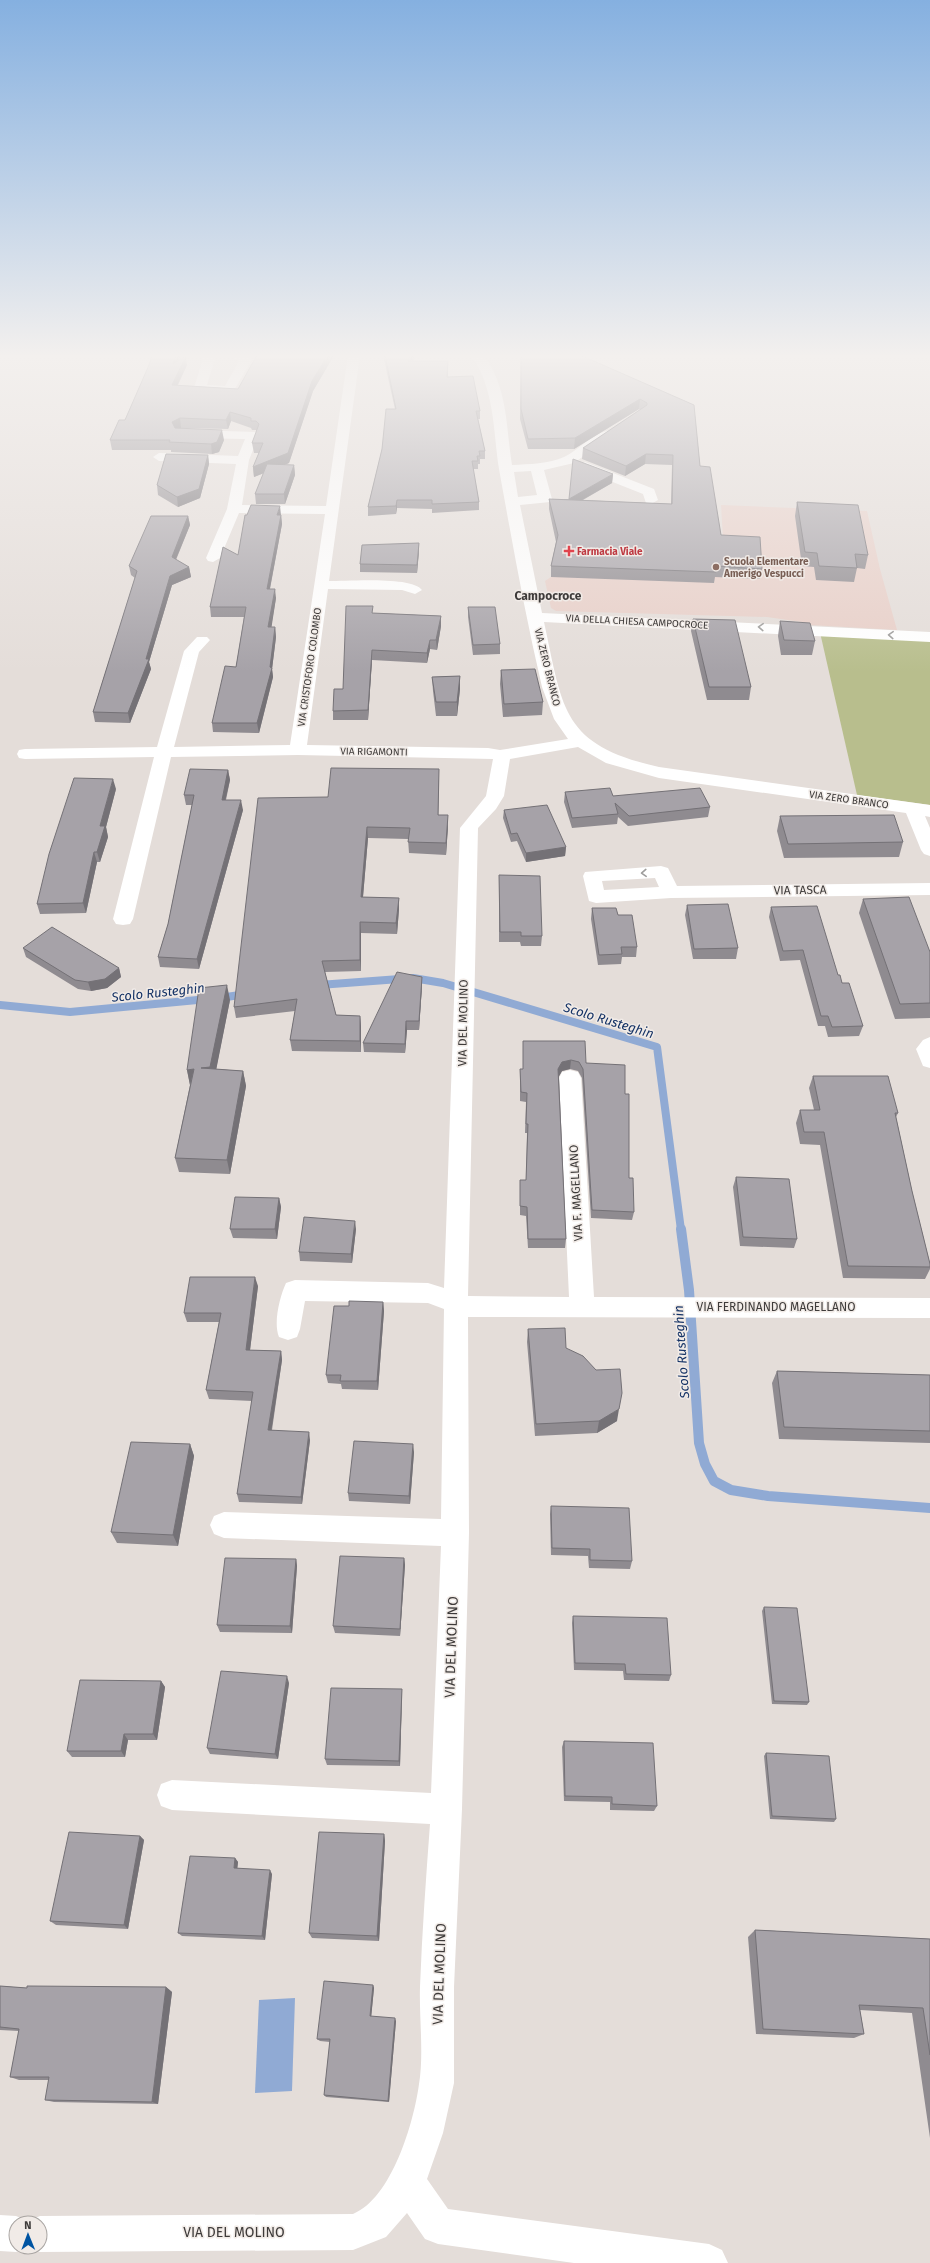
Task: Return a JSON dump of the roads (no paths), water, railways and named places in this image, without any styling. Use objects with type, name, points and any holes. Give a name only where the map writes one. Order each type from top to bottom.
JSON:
[{"type":"street","points":[[213,558],[234,509],[243,461]]},
{"type":"street","name":"VIA CRISTOFORO COLOMBO","points":[[298,750],[338,461]]},
{"type":"street","name":"VIA ZERO BRANCO","points":[[505,461],[535,617],[556,705],[562,720],[581,740],[613,759],[647,769],[713,781],[922,809]]},
{"type":"street","points":[[506,469],[537,468],[567,461]]},
{"type":"street","points":[[571,461],[650,492],[651,500]]},
{"type":"street","points":[[512,501],[545,499],[537,468]]},
{"type":"street","points":[[234,509],[331,510]]},
{"type":"street","points":[[320,585],[404,586],[415,590]]},
{"type":"street","name":"VIA DELLA CHIESA CAMPOCROCE","points":[[535,617],[930,637]]},
{"type":"street","points":[[123,919],[164,752],[192,651],[202,640]]},
{"type":"street","name":"VIA RIGAMONTI","points":[[25,754],[298,750],[481,753],[503,756],[508,753],[545,749],[581,740]]},
{"type":"street","name":"VIA DEL MOLINO","points":[[48,2234],[353,2232],[372,2224],[387,2210],[408,2182],[425,2133],[437,2083],[437,1987],[446,1809],[455,1533],[456,1301],[469,828],[473,821],[494,798],[500,762],[503,756]]},
{"type":"street","points":[[922,809],[930,850]]},
{"type":"street","name":"VIA TASCA","points":[[671,892],[930,889]]},
{"type":"street","points":[[930,1044],[926,1049],[930,1060]]},
{"type":"street","name":"VIA F. MAGELLANO","points":[[570,1078],[582,1307]]},
{"type":"street","points":[[288,1329],[295,1290],[428,1293],[456,1301]]},
{"type":"street","name":"VIA FERDINANDO MAGELLANO","points":[[456,1301],[470,1307],[930,1308]]},
{"type":"street","points":[[224,1525],[455,1533]]},
{"type":"street","points":[[172,1795],[446,1809]]},
{"type":"street","points":[[408,2182],[438,2226],[709,2263]]},
{"type":"water","points":[[295,1998],[292,2091],[255,2093],[259,2000]]},
{"type":"waterway","name":"Scolo Rusteghin","points":[[319,985],[413,978],[443,983],[657,1047],[681,1230]]},
{"type":"waterway","name":"Scolo Rusteghin","points":[[220,998],[246,994]]},
{"type":"waterway","name":"Scolo Rusteghin","points":[[0,1005],[70,1012],[208,999]]},
{"type":"waterway","name":"Scolo Rusteghin","points":[[681,1229],[689,1290],[699,1443],[705,1464],[714,1481],[731,1490],[768,1496],[930,1508]]},
{"type":"place","name":"Farmacia Viale","points":[[569,551]]},
{"type":"place","name":"Scuola Elementare Amerigo Vespucci","points":[[716,567]]},
{"type":"district","name":"Campocroce","points":[[548,596]]}]
